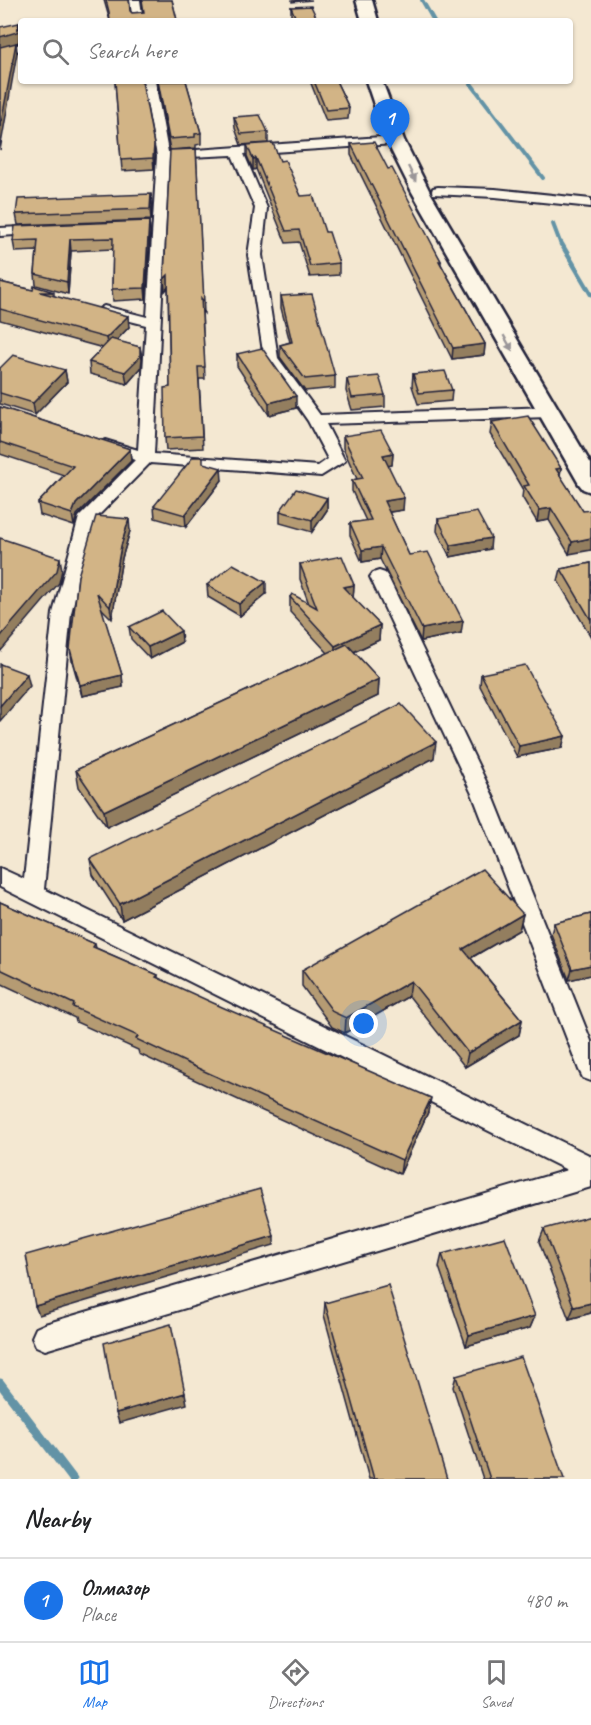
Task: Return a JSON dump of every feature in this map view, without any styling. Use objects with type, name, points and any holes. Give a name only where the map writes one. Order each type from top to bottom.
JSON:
[{"type":"main road","points":[[350,0],[355,18]]},
{"type":"main road","points":[[364,0],[369,18]]},
{"type":"main road","points":[[375,84],[395,140],[421,192],[591,484]]},
{"type":"main road","points":[[390,84],[412,140],[438,191],[591,446]]},
{"type":"street","points":[[135,0],[138,18]]},
{"type":"street","points":[[0,51],[18,48]]},
{"type":"street","points":[[33,892],[63,613],[87,517],[146,458],[154,323],[152,226],[163,156],[150,84]]},
{"type":"street","points":[[163,156],[395,140]]},
{"type":"street","points":[[90,440],[146,458],[321,471],[337,461],[316,420],[271,358],[255,255],[261,208],[237,151]]},
{"type":"street","points":[[438,191],[495,193],[591,203]]},
{"type":"street","points":[[0,232],[56,230]]},
{"type":"street","points":[[88,305],[154,323]]},
{"type":"street","points":[[316,420],[549,412]]},
{"type":"street","points":[[379,578],[483,796],[591,1070]]},
{"type":"street","points":[[0,877],[591,1169]]},
{"type":"street","points":[[45,1337],[591,1175]]},
{"type":"building","points":[[106,0],[129,0],[132,13],[144,12],[142,0],[172,0],[176,18],[110,18]]},
{"type":"building","points":[[311,6],[317,18],[296,18],[291,7]]},
{"type":"building","points":[[18,23],[17,32],[0,37],[0,27]]},
{"type":"building","points":[[16,43],[0,129],[0,47]]},
{"type":"building","points":[[115,84],[143,84],[154,145],[153,158],[121,160]]},
{"type":"building","points":[[159,84],[187,84],[201,133],[195,134],[195,137],[169,139]]},
{"type":"building","points":[[315,84],[337,84],[349,108],[326,110]]},
{"type":"building","points":[[260,115],[268,132],[241,134],[234,117]]},
{"type":"building","points":[[374,142],[388,169],[392,168],[441,261],[439,261],[485,344],[453,348],[351,144]]},
{"type":"building","points":[[273,143],[280,161],[285,160],[301,196],[313,195],[325,232],[329,232],[339,263],[310,266],[299,230],[286,231],[256,158],[253,159],[247,145]]},
{"type":"building","points":[[196,149],[204,302],[201,298],[205,367],[198,367],[202,436],[165,438],[164,388],[170,387],[168,275],[164,279],[170,150]]},
{"type":"building","points":[[151,194],[150,209],[16,214],[18,199]]},
{"type":"building","points":[[149,221],[145,288],[112,289],[113,238],[70,239],[67,282],[35,274],[38,240],[13,241],[15,226]]},
{"type":"building","points":[[0,282],[33,290],[34,286],[54,292],[40,292],[128,316],[106,338],[0,309]]},
{"type":"building","points":[[312,294],[335,376],[305,379],[280,345],[292,342],[281,296]]},
{"type":"building","points":[[111,339],[140,347],[140,357],[125,372],[89,362]]},
{"type":"building","points":[[262,348],[296,396],[269,403],[237,354]]},
{"type":"building","points":[[13,355],[65,370],[33,403],[0,393],[0,368]]},
{"type":"building","points":[[445,371],[452,390],[419,393],[413,374]]},
{"type":"building","points":[[379,376],[385,395],[352,398],[347,379]]},
{"type":"building","points":[[0,407],[130,449],[76,504],[72,514],[38,503],[73,466],[0,442]]},
{"type":"building","points":[[528,416],[561,468],[556,469],[583,511],[591,510],[591,538],[572,542],[551,508],[539,510],[524,486],[529,485],[492,422]]},
{"type":"building","points":[[381,430],[393,453],[383,455],[404,498],[384,501],[409,555],[428,552],[463,621],[422,629],[381,547],[362,550],[350,523],[371,520],[352,480],[363,478],[343,436]]},
{"type":"building","points":[[193,457],[203,457],[203,463],[221,468],[185,515],[154,506]]},
{"type":"building","points":[[296,489],[327,498],[312,520],[280,511]]},
{"type":"building","points":[[477,512],[491,538],[451,545],[438,519]]},
{"type":"building","points":[[96,516],[129,519],[121,546],[110,607],[97,593],[122,675],[80,685],[70,649],[78,576]]},
{"type":"building","points":[[0,538],[60,558],[57,571],[0,637]]},
{"type":"building","points":[[342,556],[354,585],[343,587],[380,625],[335,646],[290,597],[292,594],[317,608],[300,564]]},
{"type":"building","points":[[591,563],[591,620],[561,569]]},
{"type":"building","points":[[233,564],[266,582],[239,604],[207,585]]},
{"type":"building","points":[[162,611],[181,631],[148,647],[129,627]]},
{"type":"building","points":[[347,644],[379,679],[104,811],[76,770]]},
{"type":"building","points":[[0,664],[27,674],[0,706]]},
{"type":"building","points":[[525,665],[565,736],[519,746],[481,674]]},
{"type":"building","points":[[401,704],[436,742],[120,904],[90,859]]},
{"type":"building","points":[[482,869],[523,914],[463,949],[522,1020],[468,1053],[411,981],[346,1018],[333,1012],[302,970]]},
{"type":"building","points":[[0,902],[95,944],[93,947],[158,975],[156,977],[431,1098],[402,1160],[136,1039],[138,1036],[73,1007],[74,1004],[0,969]]},
{"type":"building","points":[[591,914],[591,965],[572,969],[554,923]]},
{"type":"building","points":[[260,1189],[274,1236],[35,1306],[26,1255]]},
{"type":"building","points":[[591,1216],[591,1303],[574,1307],[544,1229]]},
{"type":"building","points":[[505,1237],[535,1316],[469,1335],[442,1254]]},
{"type":"building","points":[[388,1285],[447,1479],[374,1479],[325,1303]]},
{"type":"building","points":[[171,1324],[185,1393],[116,1413],[104,1343]]},
{"type":"building","points":[[521,1357],[564,1479],[490,1479],[456,1376]]},
{"type":"waterway","points":[[422,0],[432,18]]},
{"type":"waterway","points":[[471,84],[543,178]]},
{"type":"waterway","points":[[553,224],[561,245]]},
{"type":"waterway","points":[[561,243],[591,294]]},
{"type":"waterway","points":[[0,1383],[73,1479]]},
{"type":"place","name":"Олмазор","points":[[390,149]]}]
